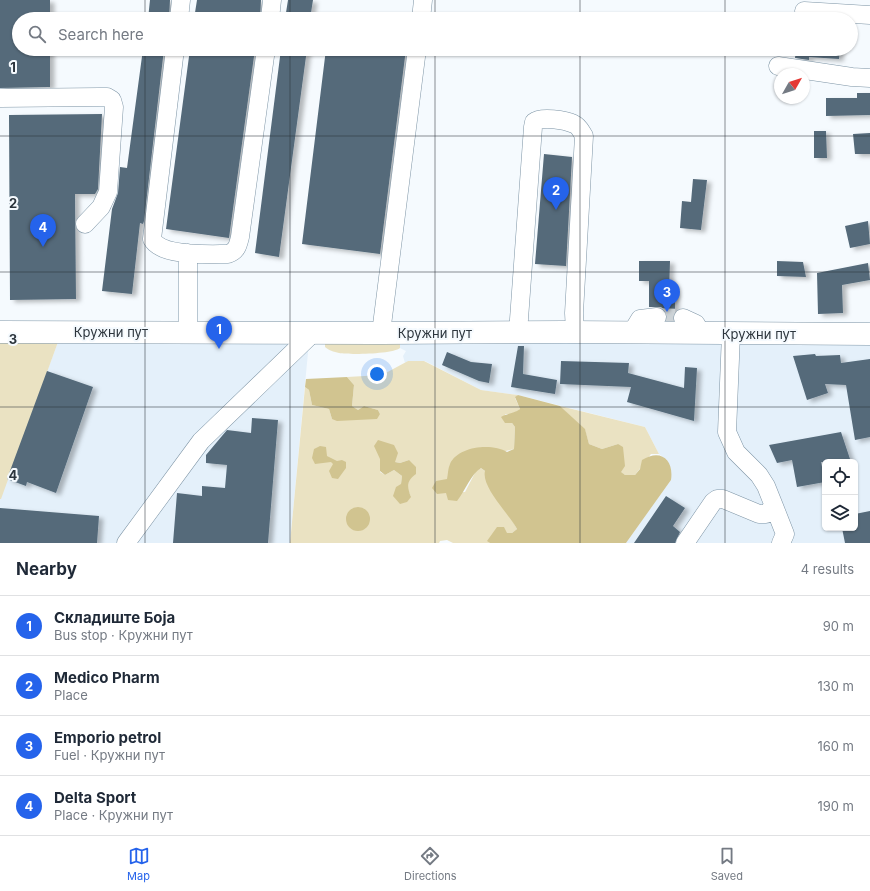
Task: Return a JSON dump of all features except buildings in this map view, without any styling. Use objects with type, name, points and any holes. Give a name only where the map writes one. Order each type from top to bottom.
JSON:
[{"type":"main road","name":"Кружни пут","points":[[0,332],[381,334],[632,332],[870,334]]},
{"type":"street","points":[[180,12],[181,0]]},
{"type":"street","points":[[271,12],[272,0]]},
{"type":"street","points":[[422,12],[423,0]]},
{"type":"street","points":[[858,14],[870,15]]},
{"type":"street","points":[[174,56],[152,239],[154,244],[164,249],[188,253],[228,254],[234,252],[240,237],[265,56]]},
{"type":"street","points":[[381,334],[416,56]]},
{"type":"street","points":[[778,66],[852,77],[870,78]]},
{"type":"street","points":[[0,98],[107,97],[112,100],[114,107],[108,192],[100,207],[85,224]]},
{"type":"street","points":[[518,333],[533,127],[534,122],[542,118],[574,124],[579,127],[584,136],[574,313],[575,332]]},
{"type":"street","points":[[188,253],[188,332]]},
{"type":"street","points":[[632,332],[640,319],[657,317]]},
{"type":"street","points":[[683,318],[696,324],[701,333]]},
{"type":"street","points":[[126,543],[201,441],[313,333]]},
{"type":"street","points":[[731,334],[727,432],[736,452],[759,475],[766,486],[785,534],[781,543]]},
{"type":"street","points":[[685,543],[713,502],[717,499],[723,499],[759,514],[766,514],[774,506]]},
{"type":"shaded area","points":[[0,341],[58,342],[1,499],[0,499]]},
{"type":"shaded area","points":[[58,342],[309,342],[290,543],[0,543],[0,499]]},
{"type":"shaded area","points":[[325,342],[400,343],[400,348],[381,353],[344,354],[328,349],[325,347]]},
{"type":"shaded area","points":[[400,343],[870,343],[870,543],[626,543],[671,480],[667,460],[659,454],[645,427],[518,395],[481,390],[425,361],[408,361],[405,363],[403,356],[406,351],[400,348]]},
{"type":"shaded area","points":[[408,361],[424,361],[481,390],[518,395],[515,398],[520,409],[513,414],[505,414],[515,427],[514,449],[450,464],[446,493],[465,492],[476,471],[481,468],[486,472],[517,529],[512,533],[507,533],[488,540],[490,543],[453,543],[447,540],[440,541],[439,543],[290,543],[305,387],[309,390],[312,405],[329,409],[332,419],[380,414],[378,410],[364,406],[358,410],[352,406],[354,385],[347,377],[382,375]],"holes":[[[380,459],[400,463],[409,460],[409,479],[407,488],[411,497],[401,484],[402,476],[394,470],[385,475],[380,472]]]},
{"type":"shaded area","points":[[347,377],[354,385],[352,406],[358,410],[364,406],[378,410],[380,414],[377,419],[337,421],[332,419],[329,409],[312,405],[309,390],[305,387],[306,379]]},
{"type":"shaded area","points":[[518,395],[560,406],[585,429],[589,444],[602,449],[618,444],[623,447],[625,466],[621,472],[625,475],[635,475],[640,469],[642,460],[655,455],[665,458],[668,462],[671,480],[626,543],[490,543],[487,541],[497,527],[504,527],[507,533],[512,533],[517,529],[487,485],[485,471],[481,468],[477,471],[457,501],[448,500],[446,493],[437,494],[432,488],[436,481],[447,479],[450,464],[460,453],[484,447],[501,449],[507,452],[514,449],[515,427],[512,423],[505,423],[501,417],[520,409],[515,397]]},
{"type":"shaded area","points":[[560,406],[645,427],[659,454],[651,454],[635,475],[625,475],[620,472],[618,444],[602,449],[589,444],[585,430]]},
{"type":"shaded area","points":[[378,440],[394,445],[398,453],[395,462],[400,463],[409,460],[416,467],[416,474],[410,479],[408,484],[411,497],[407,502],[400,504],[393,496],[396,487],[401,484],[402,476],[394,470],[385,475],[380,471],[380,459],[374,446]]},
{"type":"shaded area","points":[[320,446],[326,447],[327,456],[337,461],[342,460],[346,462],[346,468],[338,479],[332,478],[329,471],[333,464],[331,462],[315,464],[312,458],[314,449]]},
{"type":"shaded area","points":[[358,507],[367,510],[370,519],[367,528],[358,531],[349,528],[346,519],[349,510]]},
{"type":"tunnel","points":[[657,317],[683,318]]},
{"type":"place","name":"Medico Pharm","points":[[556,210]]},
{"type":"place","name":"Delta Sport","points":[[43,247]]},
{"type":"place","name":"Emporio petrol","points":[[667,312]]},
{"type":"place","name":"Складиште Боја","points":[[219,349]]}]
